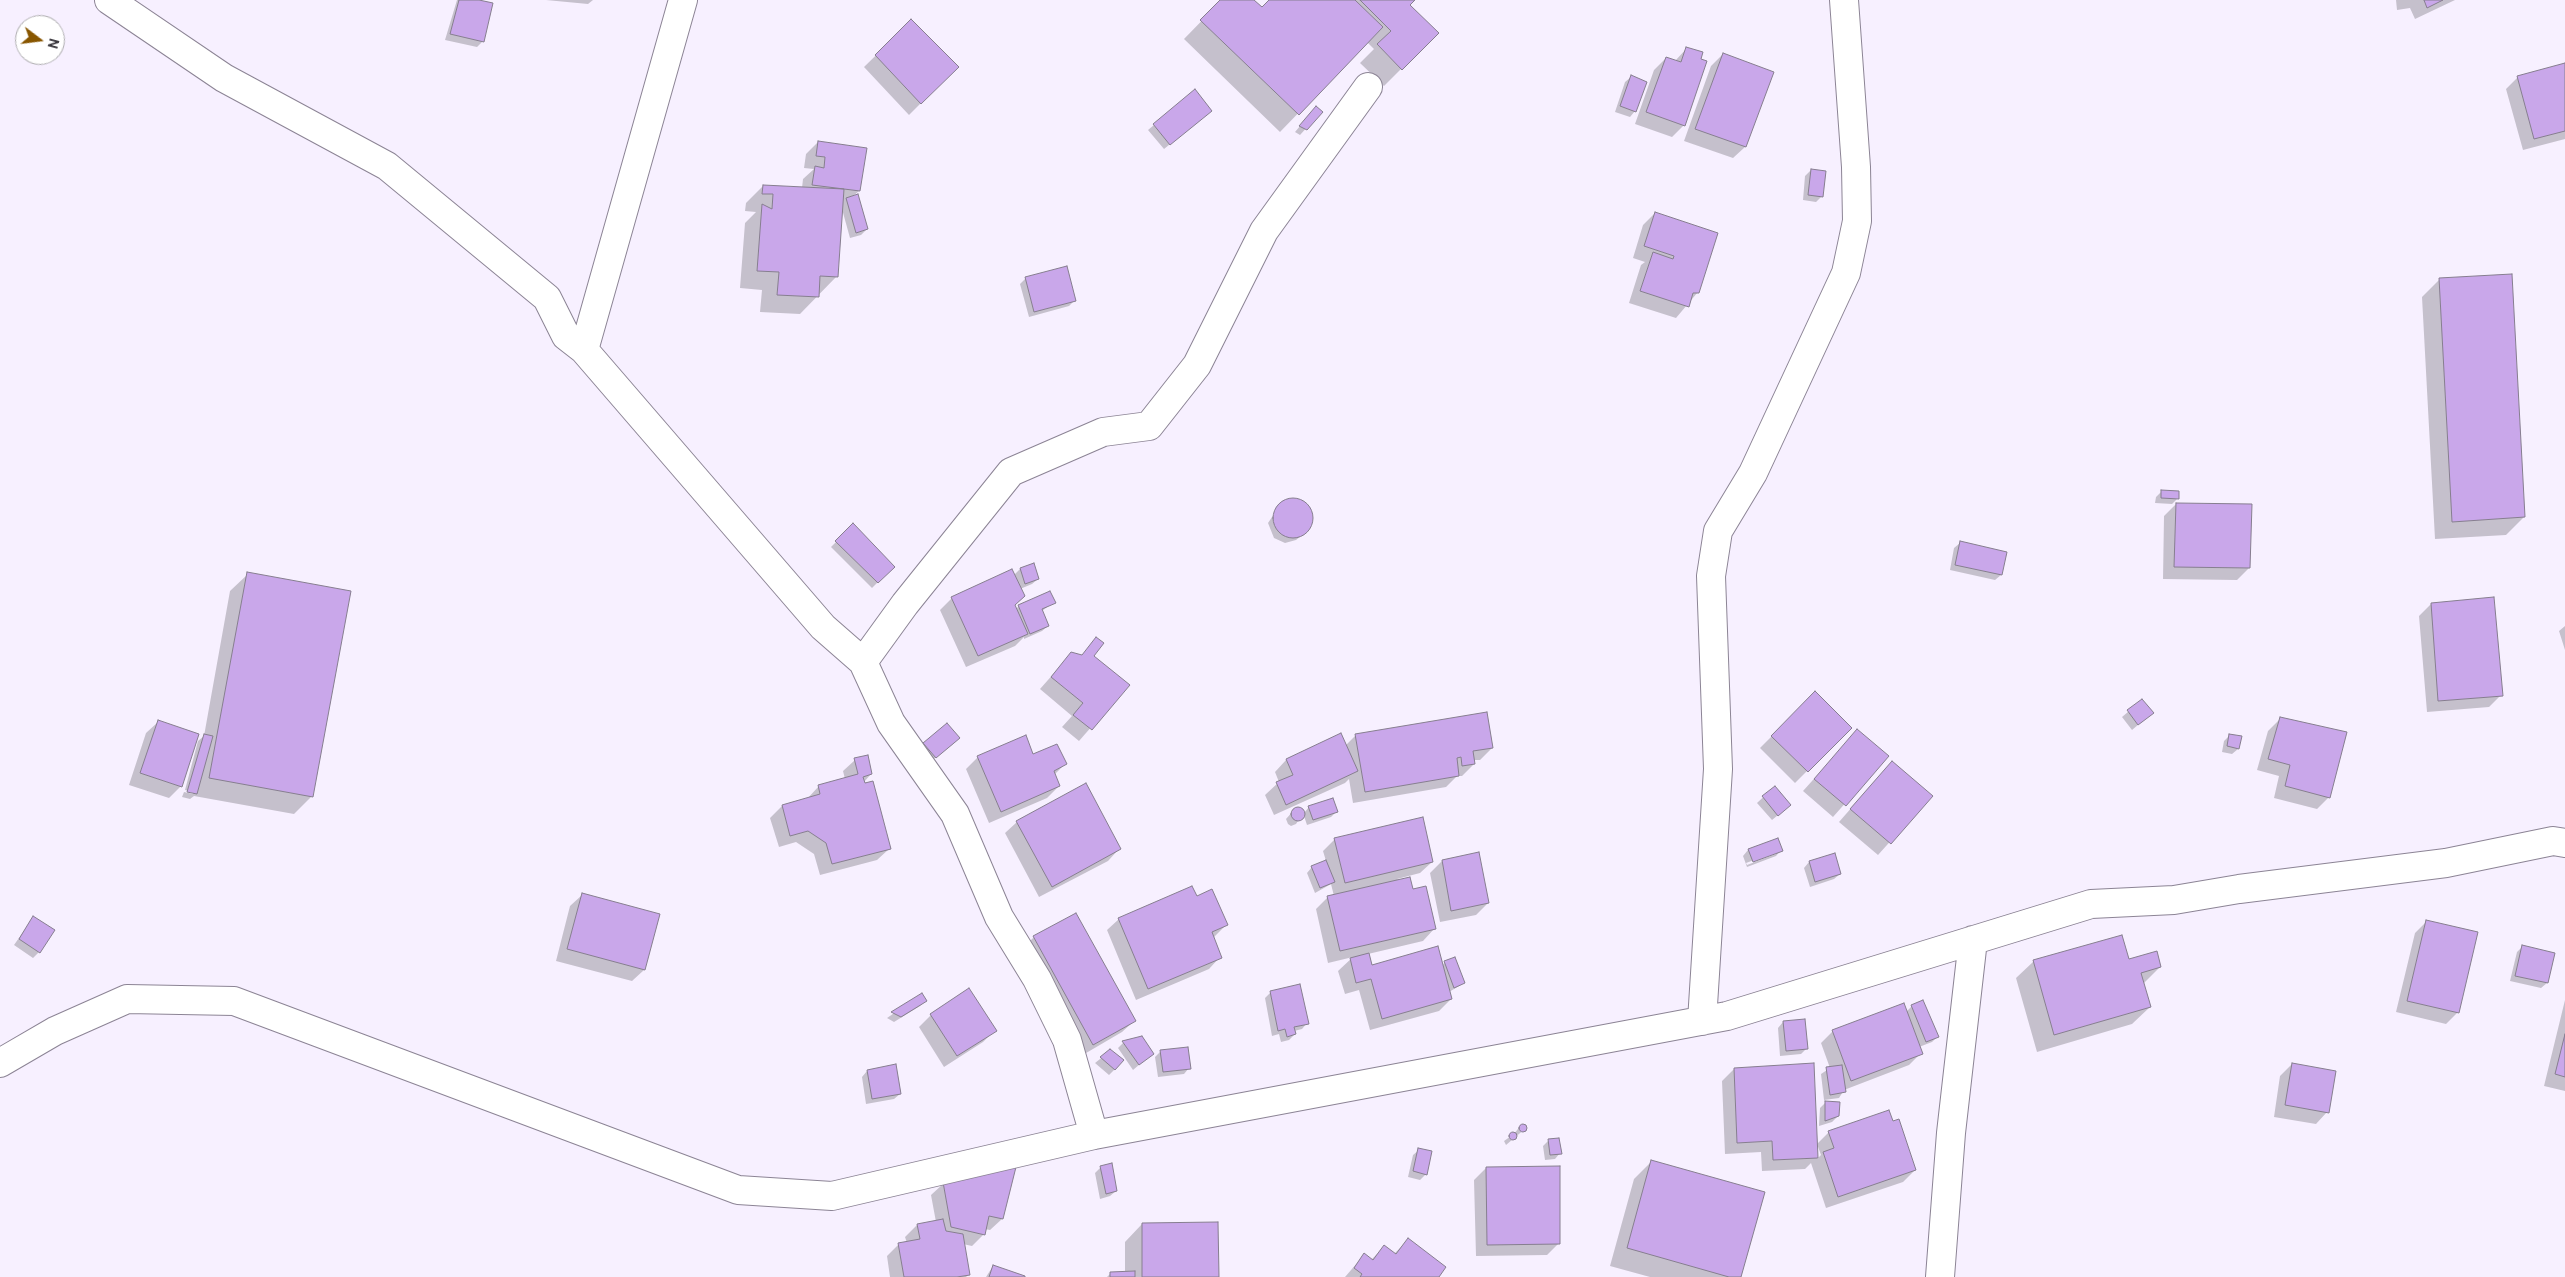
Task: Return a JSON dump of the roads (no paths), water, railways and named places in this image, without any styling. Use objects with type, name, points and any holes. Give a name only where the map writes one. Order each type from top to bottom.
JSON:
[{"type":"street","points":[[109,0],[224,78],[387,166],[547,298],[566,336],[584,350],[823,627],[863,662],[891,723],[955,814],[999,917],[1038,979],[1067,1040],[1094,1135]]},
{"type":"street","points":[[584,350],[682,0]]},
{"type":"street","points":[[1702,1021],[1718,769],[1712,576],[1718,531],[1753,473],[1846,273],[1857,221],[1856,167],[1844,0]]},
{"type":"street","points":[[863,662],[905,604],[1011,472],[1103,432],[1149,426],[1197,365],[1264,231],[1368,87]]},
{"type":"street","points":[[0,1063],[55,1031],[127,999],[234,1001],[738,1190],[832,1196],[1094,1135],[1727,1016],[2091,904],[2174,900],[2446,863],[2553,841],[2565,843]]},
{"type":"street","points":[[1940,1277],[1951,1133],[1973,940]]}]
